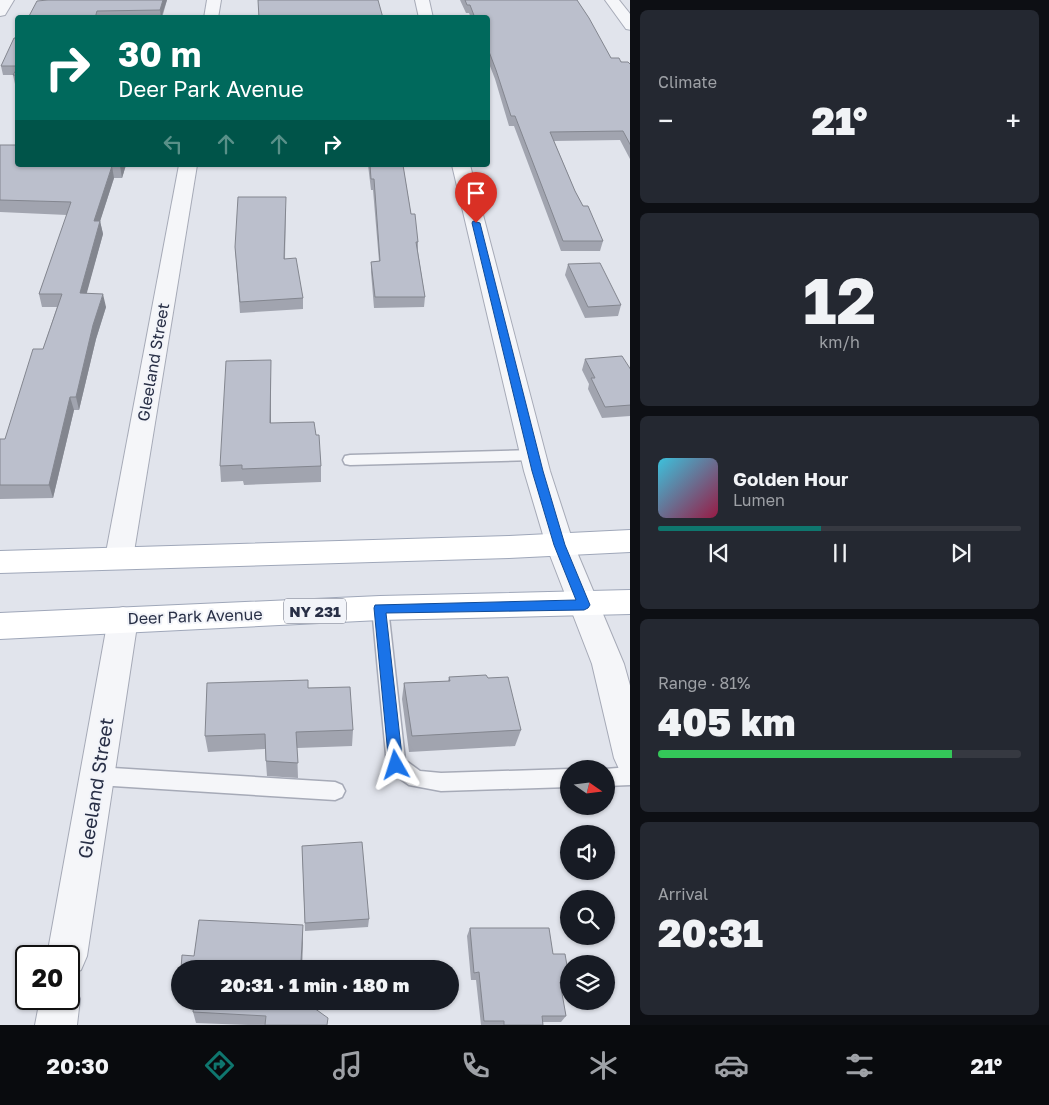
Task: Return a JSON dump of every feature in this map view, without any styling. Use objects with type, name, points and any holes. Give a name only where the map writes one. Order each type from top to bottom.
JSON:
[{"type":"main road","points":[[0,562],[560,545],[630,541]]},
{"type":"main road","name":"Deer Park Avenue","points":[[0,626],[380,608],[584,605],[630,602]]},
{"type":"street","points":[[0,12],[7,0]]},
{"type":"street","points":[[212,15],[214,0]]},
{"type":"street","points":[[422,0],[425,15]]},
{"type":"street","points":[[612,0],[630,26]]},
{"type":"street","name":"Gleeland Street","points":[[119,558],[188,167]]},
{"type":"street","points":[[462,167],[534,455],[560,545],[608,664],[630,758]]},
{"type":"street","name":"Gleeland Street","points":[[69,945],[123,619]]},
{"type":"street","points":[[56,1025],[58,1010]]},
{"type":"lane","points":[[350,460],[534,455]]},
{"type":"lane","points":[[380,608],[396,765],[416,779],[441,782],[560,778]]},
{"type":"lane","points":[[97,776],[335,791]]},
{"type":"lane","points":[[615,776],[630,776]]},
{"type":"building","points":[[163,0],[160,10],[97,11],[96,15],[30,15],[37,1]]},
{"type":"building","points":[[258,0],[378,0],[382,15],[259,15]]},
{"type":"building","points":[[465,0],[577,0],[611,58],[619,58],[621,62],[628,62],[630,64],[630,144],[623,131],[550,132],[575,191],[583,206],[588,206],[603,241],[563,241],[515,116],[511,116],[490,54],[490,15],[474,15],[470,5],[467,5]]},
{"type":"building","points":[[14,38],[15,38],[15,66],[1,66]]},
{"type":"building","points":[[0,145],[15,145],[15,167],[112,167],[94,221],[100,221],[80,293],[103,294],[93,325],[76,397],[70,397],[49,485],[0,485],[0,439],[5,439],[33,349],[43,349],[62,294],[39,294],[71,202],[0,200]]},
{"type":"building","points":[[370,167],[403,167],[411,214],[415,214],[418,242],[416,242],[425,297],[375,297],[371,262],[380,261],[374,179],[371,179]]},
{"type":"building","points":[[238,197],[286,197],[284,259],[296,258],[303,298],[240,302],[235,247]]},
{"type":"building","points":[[600,263],[621,305],[588,307],[568,264]]},
{"type":"building","points":[[622,356],[630,368],[630,405],[605,407],[591,378],[595,378],[585,359]]},
{"type":"building","points":[[271,360],[270,423],[314,422],[316,435],[319,435],[321,466],[242,469],[242,465],[220,466],[226,361]]},
{"type":"building","points":[[486,675],[488,678],[508,677],[521,730],[412,736],[404,683],[450,681],[449,677]]},
{"type":"building","points":[[308,680],[308,688],[350,687],[353,730],[296,732],[298,763],[266,761],[265,734],[205,736],[207,683]]},
{"type":"building","points":[[362,842],[369,919],[305,923],[302,846]]},
{"type":"building","points":[[199,920],[303,925],[301,960],[182,960],[182,955],[194,956]]},
{"type":"building","points":[[470,928],[549,928],[553,954],[565,954],[560,955],[560,1010],[565,1010],[566,1016],[542,1016],[543,1025],[504,1025],[504,1021],[484,1021],[479,972],[474,973]]},
{"type":"building","points":[[193,1010],[317,1010],[328,1018],[327,1025],[265,1025],[266,1016],[193,1012]]},
{"type":"route","points":[[396,765],[380,608],[584,605],[560,545],[537,471],[476,223]]}]
